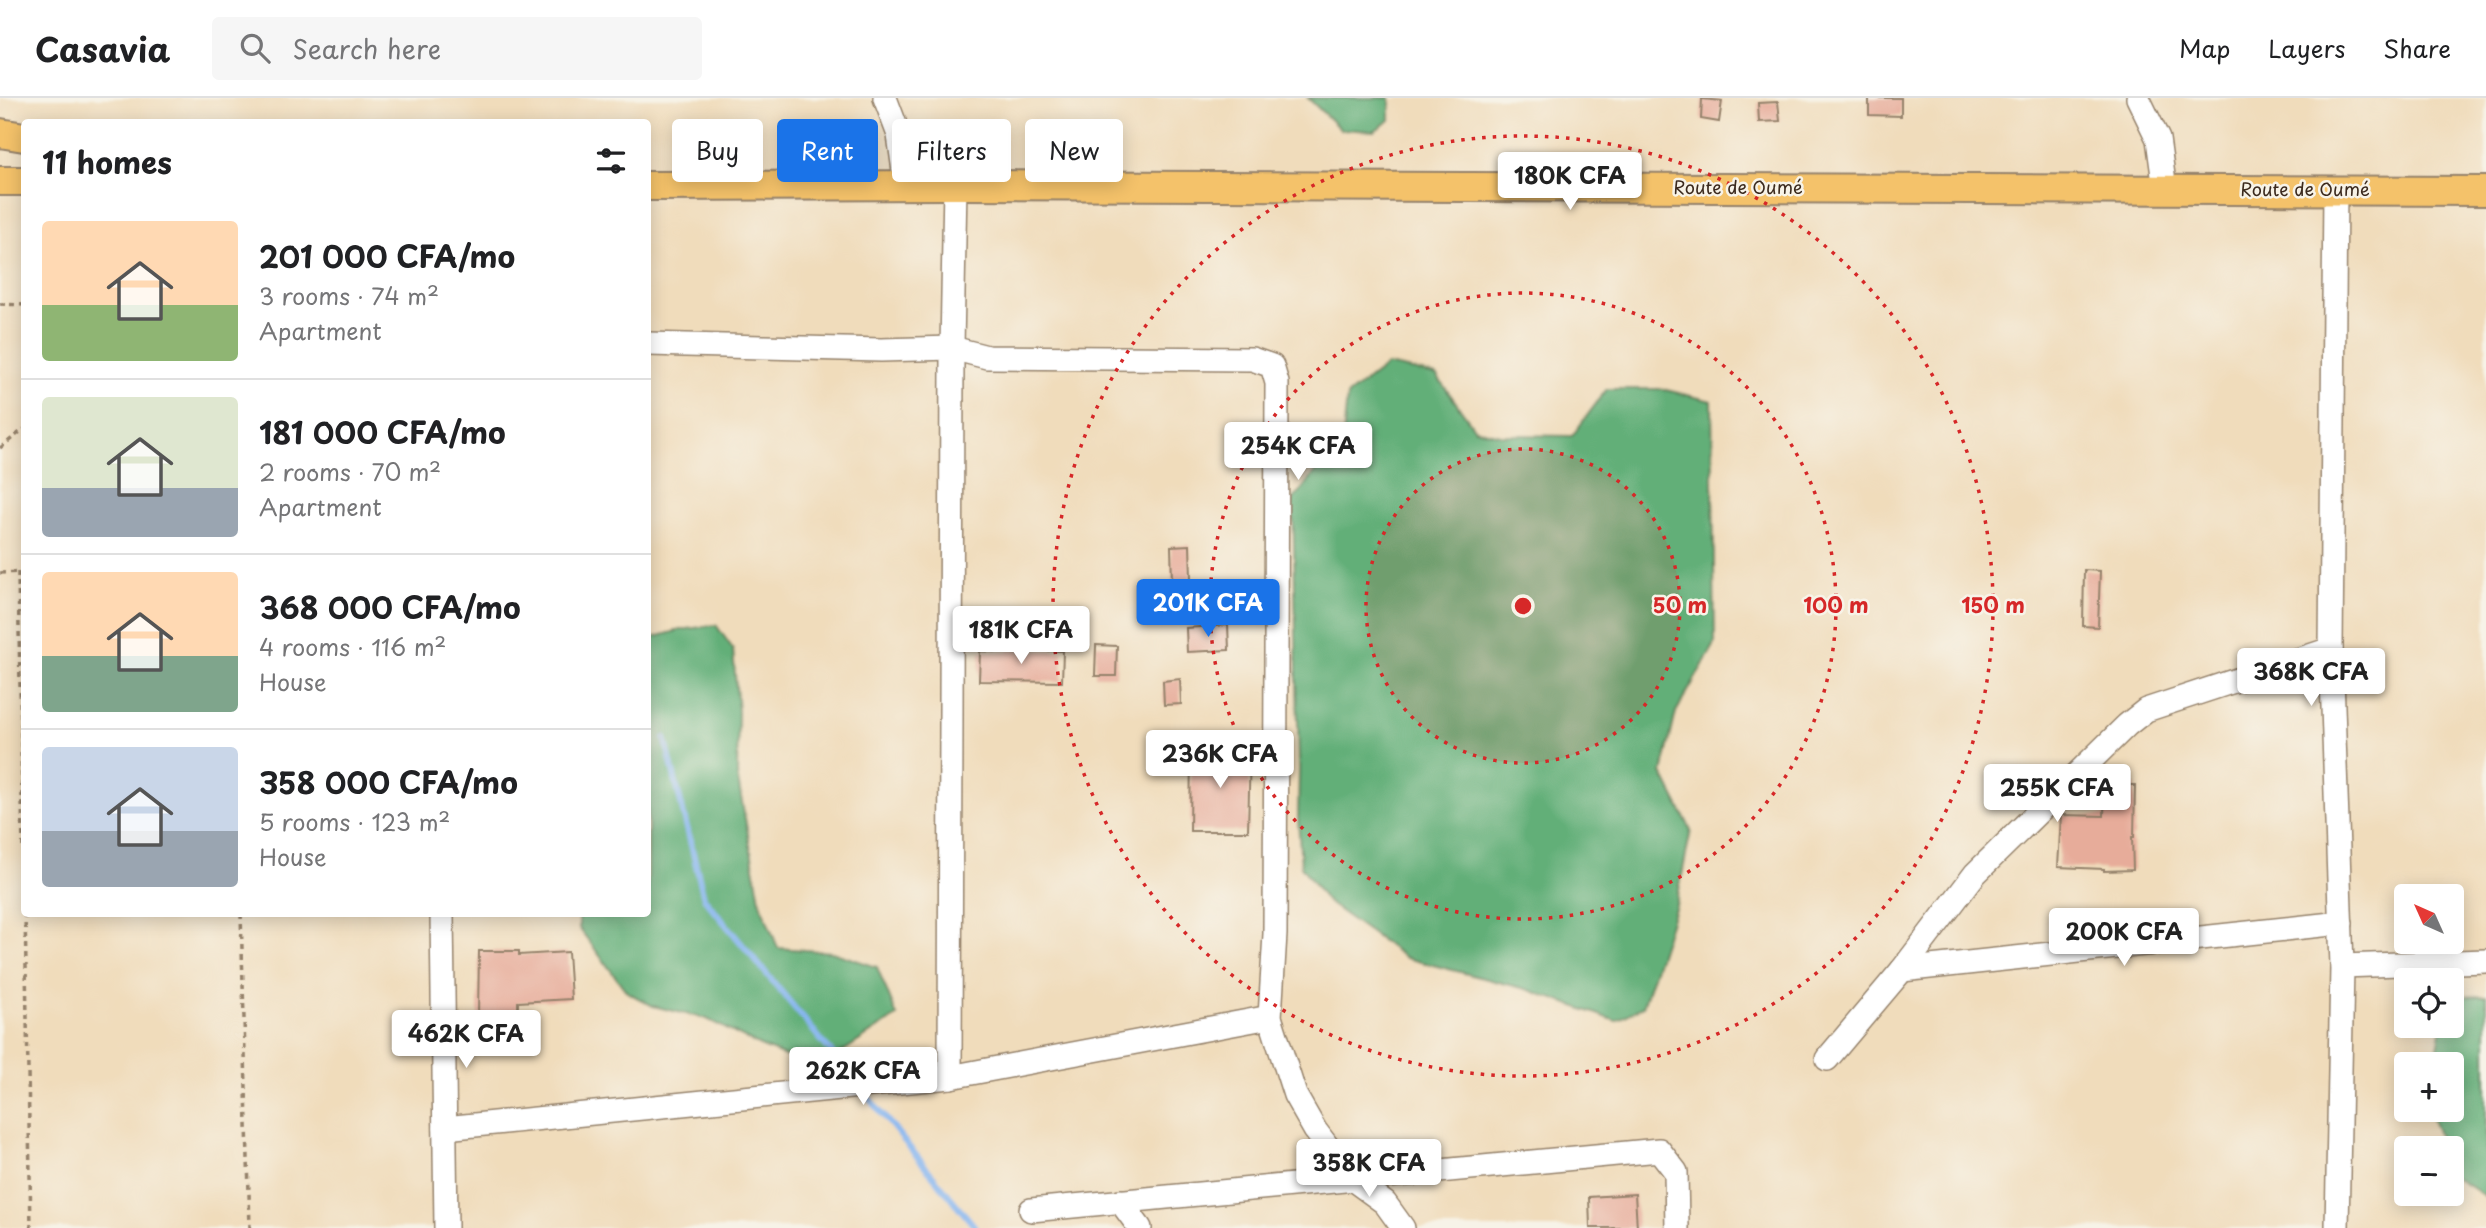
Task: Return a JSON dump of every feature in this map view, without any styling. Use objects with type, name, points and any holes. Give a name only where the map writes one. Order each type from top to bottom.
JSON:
[{"type":"main road","points":[[0,133],[21,136]]},
{"type":"main road","points":[[0,181],[21,181]]},
{"type":"main road","name":"Route de Oumé","points":[[651,185],[2486,191]]},
{"type":"street","points":[[885,98],[899,135],[906,185]]},
{"type":"street","points":[[2138,98],[2158,139],[2165,190]]},
{"type":"street","points":[[950,1077],[955,185]]},
{"type":"street","points":[[2335,189],[2331,649],[2342,966],[2337,1228]]},
{"type":"street","points":[[651,345],[881,350],[953,348],[987,357],[1252,359],[1272,366],[1277,383],[1275,934],[1270,1017],[1296,1095],[1315,1130],[1352,1179],[1385,1203],[1403,1228]]},
{"type":"street","points":[[1827,1059],[1902,970],[1975,874],[2127,725],[2147,710],[2331,649]]},
{"type":"street","points":[[442,917],[446,1228]]},
{"type":"street","points":[[1902,970],[2341,923]]},
{"type":"street","points":[[2342,966],[2486,961]]},
{"type":"street","points":[[445,1128],[950,1077],[1270,1017]]},
{"type":"street","points":[[1031,1210],[1659,1150],[1676,1172],[1676,1228]]},
{"type":"street","points":[[1120,1201],[1140,1228]]},
{"type":"path","points":[[0,304],[21,305]]},
{"type":"path","points":[[0,448],[21,431]]},
{"type":"path","points":[[0,573],[18,572],[21,739]]},
{"type":"path","points":[[25,917],[31,1228]]},
{"type":"path","points":[[241,917],[250,1228]]},
{"type":"green space","points":[[1308,98],[1390,98],[1390,120],[1374,131],[1340,129]]},
{"type":"green space","points":[[1387,365],[1436,375],[1475,429],[1501,435],[1572,436],[1607,389],[1662,389],[1712,401],[1715,644],[1676,712],[1662,773],[1691,830],[1676,905],[1643,1006],[1616,1021],[1526,989],[1406,958],[1327,902],[1301,866],[1293,500],[1343,438],[1347,396]]},
{"type":"green space","points":[[716,625],[733,649],[738,712],[737,775],[761,905],[778,948],[832,952],[877,967],[897,1016],[828,1061],[799,1062],[707,1019],[653,1006],[627,992],[579,928],[579,917],[651,917],[651,638],[680,630]]},
{"type":"green space","points":[[2486,996],[2486,1197],[2464,1183],[2464,1136],[2439,1136],[2433,1122],[2464,1122],[2464,1052],[2437,1052],[2440,1038],[2464,1038],[2464,997]]},
{"type":"building","points":[[1869,98],[1901,98],[1901,116],[1869,115]]},
{"type":"building","points":[[1702,99],[1722,101],[1719,122],[1701,119]]},
{"type":"building","points":[[1778,102],[1780,121],[1759,122],[1758,103]]},
{"type":"building","points":[[1190,545],[1191,580],[1172,581],[1171,546]]},
{"type":"building","points":[[2084,570],[2100,571],[2098,627],[2083,626]]},
{"type":"building","points":[[1228,625],[1229,650],[1187,652],[1186,628]]},
{"type":"building","points":[[1096,645],[1117,646],[1116,676],[1095,676]]},
{"type":"building","points":[[980,651],[1063,651],[1062,682],[979,681]]},
{"type":"building","points":[[1180,679],[1181,704],[1164,705],[1163,681]]},
{"type":"building","points":[[1191,750],[1250,750],[1248,831],[1190,831]]},
{"type":"building","points":[[2105,785],[2135,785],[2133,870],[2104,871],[2058,867],[2061,815],[2104,816]]},
{"type":"building","points":[[479,951],[519,951],[519,955],[568,952],[571,999],[518,1002],[518,1016],[478,1016]]},
{"type":"building","points":[[1635,1194],[1637,1228],[1590,1228],[1589,1197]]},
{"type":"waterway","points":[[665,738],[704,898],[854,1080]]},
{"type":"waterway","points":[[863,1091],[976,1228]]}]
